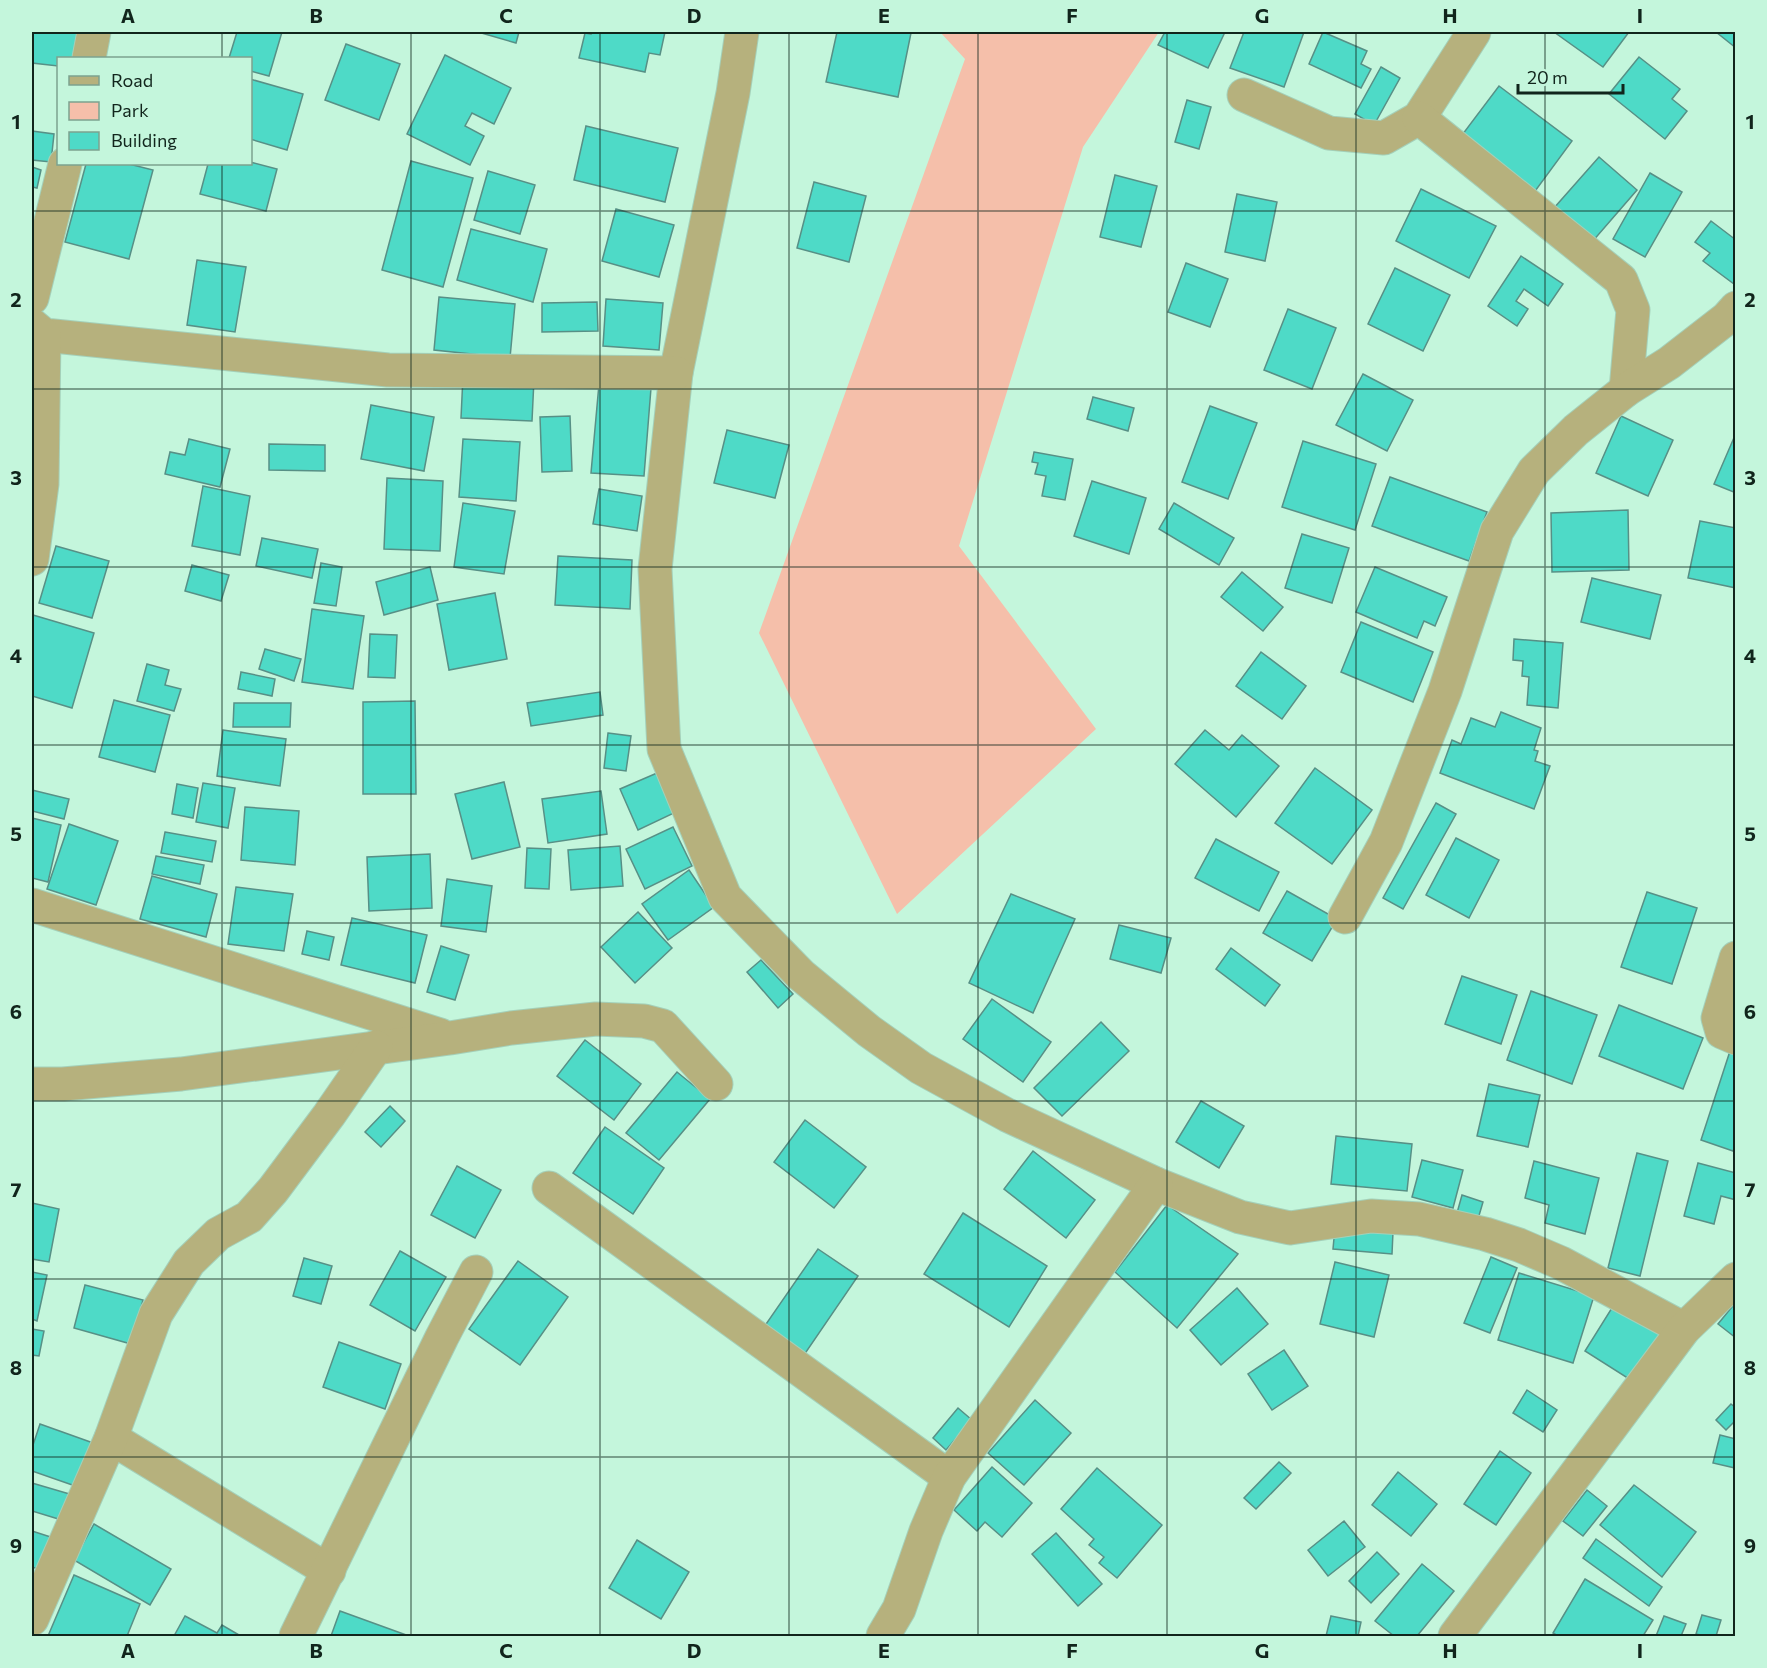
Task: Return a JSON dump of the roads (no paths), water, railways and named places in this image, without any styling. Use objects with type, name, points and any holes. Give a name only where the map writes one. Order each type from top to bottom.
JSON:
[{"type":"street","points":[[89,57],[94,32]]},
{"type":"street","points":[[742,32],[733,93],[676,373],[655,569],[664,749],[725,897],[801,975],[869,1031],[921,1068],[1007,1115],[1156,1184],[1240,1216],[1290,1228],[1371,1216],[1419,1219],[1485,1234],[1519,1245],[1561,1263],[1684,1329]]},
{"type":"street","points":[[1244,95],[1329,133],[1384,138],[1419,118],[1474,32]]},
{"type":"street","points":[[1419,118],[1621,280],[1633,310],[1626,390]]},
{"type":"street","points":[[32,298],[65,165]]},
{"type":"street","points":[[1345,917],[1386,842],[1445,691],[1497,531],[1534,471],[1576,430],[1626,390],[1669,363],[1727,318],[1736,308]]},
{"type":"street","points":[[32,559],[42,484],[38,330],[388,370],[676,373]]},
{"type":"street","points":[[32,905],[450,1038]]},
{"type":"street","points":[[1736,958],[1718,1018],[1722,1032],[1736,1038]]},
{"type":"street","points":[[32,1084],[63,1084],[181,1074],[511,1028],[596,1019],[645,1021],[663,1026],[716,1084]]},
{"type":"street","points":[[32,1619],[111,1438],[156,1314],[189,1262],[218,1234],[249,1217],[273,1190],[376,1047]]},
{"type":"street","points":[[883,1636],[899,1609],[926,1531],[949,1477],[1156,1184]]},
{"type":"street","points":[[549,1188],[949,1477]]},
{"type":"street","points":[[296,1636],[476,1272]]},
{"type":"street","points":[[1455,1636],[1684,1329],[1736,1279]]},
{"type":"street","points":[[111,1438],[330,1571]]}]
